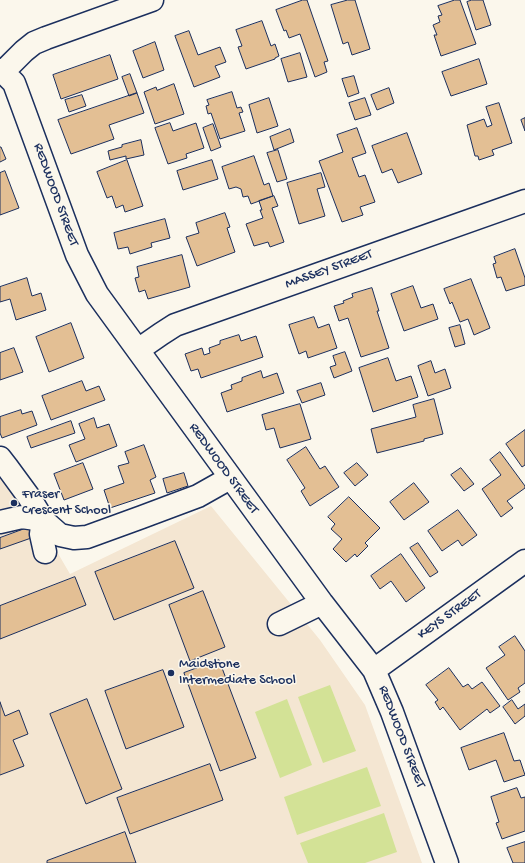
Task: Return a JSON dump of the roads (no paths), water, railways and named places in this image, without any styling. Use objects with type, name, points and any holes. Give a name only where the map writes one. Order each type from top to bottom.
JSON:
[{"type":"street","points":[[2,71],[34,43],[152,0]]},
{"type":"street","name":"REDWOOD STREET","points":[[2,71],[14,83],[76,255],[97,294],[322,604],[374,670],[392,712],[447,863]]},
{"type":"street","name":"MASSEY STREET","points":[[138,350],[175,325],[525,200]]},
{"type":"street","points":[[2,467],[29,497],[43,520],[60,535],[74,538],[87,537],[198,496],[230,478]]},
{"type":"street","points":[[0,522],[22,517],[43,520]]},
{"type":"street","points":[[43,520],[41,534],[45,552]]},
{"type":"street","name":"KEYS STREET","points":[[374,670],[525,561]]},
{"type":"street","points":[[279,624],[322,604]]},
{"type":"place","name":"Fraser Crescent School","points":[[14,503]]},
{"type":"place","name":"Maidstone Intermediate School","points":[[171,673]]}]
